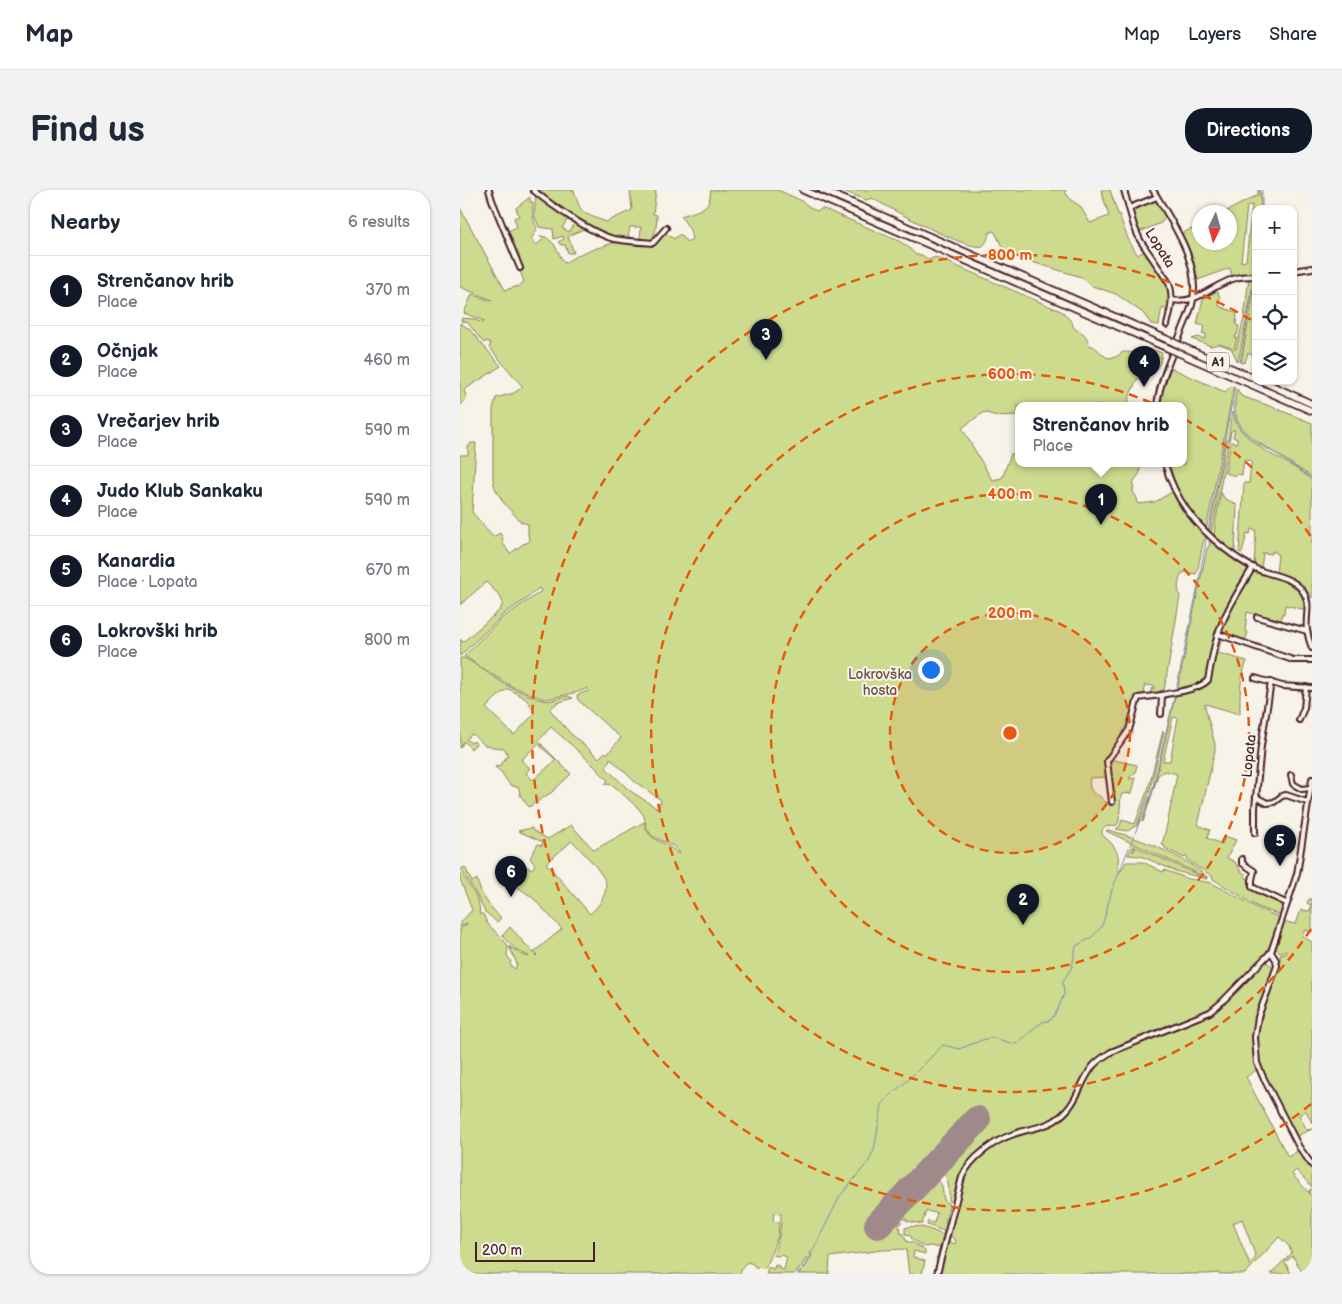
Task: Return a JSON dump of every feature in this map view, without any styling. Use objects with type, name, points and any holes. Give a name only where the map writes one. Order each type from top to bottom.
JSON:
[{"type":"highway","name":"A1","points":[[803,190],[1312,411]]},
{"type":"highway","name":"A1","points":[[822,190],[1252,377]]},
{"type":"highway","points":[[1271,385],[1312,404]]},
{"type":"street","points":[[489,190],[520,268]]},
{"type":"street","points":[[533,190],[570,217],[614,239],[653,244],[666,228]]},
{"type":"street","name":"Lopata","points":[[1124,190],[1140,240],[1169,283],[1171,289],[1172,300],[1167,324]]},
{"type":"street","points":[[1153,190],[1182,241],[1192,266],[1194,280],[1194,297],[1166,372],[1158,402]]},
{"type":"street","points":[[1129,208],[1157,197]]},
{"type":"street","points":[[1297,270],[1312,268]]},
{"type":"street","points":[[1172,300],[1182,302],[1199,296],[1236,277],[1252,276]]},
{"type":"street","points":[[1166,467],[1178,498],[1189,515],[1220,545],[1253,567],[1294,581],[1304,592],[1310,604],[1307,631],[1312,648]]},
{"type":"street","points":[[1112,802],[1107,761],[1129,730],[1138,698],[1183,691],[1201,686],[1208,680],[1218,634],[1233,600],[1253,567]]},
{"type":"street","points":[[1257,618],[1307,631]]},
{"type":"street","points":[[1218,634],[1293,660],[1312,660]]},
{"type":"street","points":[[1255,678],[1282,686],[1312,688]]},
{"type":"street","name":"Lopata","points":[[1255,833],[1254,819],[1261,746],[1271,682]]},
{"type":"street","points":[[1300,720],[1304,708],[1306,687]]},
{"type":"street","points":[[1161,714],[1162,695]]},
{"type":"street","points":[[1291,775],[1293,784],[1302,789],[1310,788]]},
{"type":"street","points":[[937,1274],[962,1177],[976,1158],[994,1144],[1012,1134],[1044,1126],[1054,1121],[1071,1106],[1088,1075],[1100,1060],[1111,1052],[1210,1012],[1271,952],[1297,874],[1312,778]]},
{"type":"street","points":[[1256,798],[1267,803],[1274,802],[1286,795],[1307,802]]},
{"type":"street","points":[[1242,859],[1242,863],[1254,871],[1252,887],[1286,903]]},
{"type":"street","points":[[1271,952],[1277,966],[1258,1017],[1255,1037],[1257,1062],[1295,1140],[1312,1165]]},
{"type":"green space","points":[[537,190],[574,190],[579,205],[584,212],[606,222],[632,210],[630,190],[656,190],[653,214],[657,215],[656,228],[652,241],[640,240],[641,227],[630,227],[626,239],[601,233],[567,214]]},
{"type":"green space","name":"Lokrovška hosta","points":[[711,190],[778,190],[800,200],[814,210],[824,209],[899,241],[916,255],[922,255],[929,260],[935,257],[938,258],[1063,312],[1072,322],[1074,328],[1084,335],[1089,345],[1095,347],[1108,358],[1116,357],[1123,352],[1144,353],[1154,350],[1162,353],[1160,363],[1154,372],[1149,371],[1143,379],[1137,379],[1128,400],[1130,402],[1015,402],[1015,415],[996,416],[984,412],[962,428],[992,480],[1002,478],[1011,454],[1015,453],[1015,467],[1140,467],[1140,473],[1134,481],[1133,492],[1138,504],[1155,502],[1172,492],[1186,516],[1206,536],[1196,574],[1182,573],[1180,579],[1178,587],[1180,596],[1164,690],[1159,691],[1159,695],[1151,695],[1151,689],[1154,689],[1155,686],[1144,685],[1145,696],[1139,696],[1126,729],[1107,758],[1105,764],[1107,777],[1090,778],[1089,784],[1092,791],[1105,802],[1114,803],[1109,759],[1137,765],[1135,773],[1129,778],[1136,778],[1132,793],[1121,795],[1117,825],[1105,827],[1102,830],[1102,835],[1116,849],[1118,858],[1117,868],[1119,871],[1121,871],[1126,862],[1143,862],[1163,872],[1164,870],[1189,879],[1212,883],[1259,909],[1279,917],[1270,945],[1261,959],[1212,1008],[1121,1044],[1101,1056],[1087,1072],[1067,1107],[1058,1116],[1043,1123],[1004,1135],[974,1157],[961,1175],[953,1204],[949,1200],[948,1182],[943,1172],[938,1179],[942,1186],[944,1200],[948,1203],[949,1207],[945,1223],[948,1224],[939,1260],[936,1259],[940,1248],[924,1247],[912,1239],[910,1235],[905,1234],[905,1228],[914,1226],[943,1235],[944,1231],[927,1225],[928,1221],[934,1223],[937,1213],[926,1211],[922,1224],[901,1218],[901,1223],[898,1225],[901,1230],[900,1233],[903,1234],[907,1242],[914,1243],[925,1251],[925,1254],[914,1251],[913,1257],[925,1261],[922,1274],[909,1274],[906,1249],[882,1250],[830,1257],[829,1274],[798,1274],[806,1266],[812,1255],[809,1253],[801,1267],[794,1274],[766,1274],[768,1267],[774,1269],[775,1265],[784,1270],[787,1257],[773,1255],[777,1245],[781,1220],[781,1214],[774,1213],[773,1221],[779,1222],[778,1236],[765,1268],[755,1267],[747,1262],[740,1274],[460,1274],[460,929],[467,923],[460,927],[460,923],[472,910],[460,879],[460,872],[477,899],[480,909],[479,914],[483,914],[487,923],[507,944],[507,955],[511,962],[510,964],[515,969],[517,964],[509,946],[520,954],[529,956],[517,950],[502,936],[510,927],[536,956],[534,952],[562,929],[532,897],[507,880],[512,870],[501,865],[507,859],[532,869],[535,865],[530,858],[538,844],[542,846],[543,842],[518,831],[532,828],[532,830],[548,839],[571,825],[594,850],[644,822],[646,829],[653,838],[673,849],[678,854],[680,853],[673,846],[652,836],[639,809],[613,785],[605,784],[608,781],[581,753],[551,727],[538,741],[571,774],[552,792],[529,807],[520,795],[519,788],[510,785],[495,767],[499,767],[508,755],[504,748],[486,746],[472,734],[466,739],[471,743],[474,741],[476,744],[471,749],[464,741],[460,748],[460,658],[468,660],[508,686],[538,699],[548,701],[568,696],[573,698],[557,703],[550,709],[570,733],[599,758],[605,752],[607,754],[621,738],[578,700],[577,695],[588,691],[588,688],[547,699],[541,698],[509,685],[464,656],[502,618],[539,593],[541,590],[539,588],[505,613],[460,656],[460,639],[463,642],[500,610],[503,603],[500,596],[486,582],[460,605],[460,455],[468,455],[468,447],[471,443],[476,443],[472,512],[493,537],[500,533],[509,553],[529,542],[529,539],[528,524],[521,522],[503,502],[493,480],[493,409],[496,398],[514,393],[523,387],[489,347],[491,344],[487,341],[484,343],[467,322],[461,321],[462,318],[473,319],[483,323],[484,321],[464,313],[472,294],[492,300],[460,287],[460,208],[505,290],[519,286],[524,282],[520,271],[522,270],[506,232],[517,227],[514,218],[519,216],[516,208],[530,197],[530,202],[533,202],[533,214],[537,229],[531,239],[536,245],[543,240],[540,236],[546,237],[554,244],[564,263],[582,253],[619,241],[654,245],[665,233],[674,239],[680,234],[687,242],[692,239],[690,230],[681,216],[699,210],[706,206]],"holes":[[[508,689],[525,698],[531,705],[534,714],[514,735],[486,708]],[[538,744],[556,760],[533,780],[526,773],[530,768],[521,760]],[[610,758],[634,781],[661,800],[658,809],[629,790],[606,768]],[[572,841],[591,861],[606,884],[601,900],[590,914],[546,863]]]},
{"type":"green space","points":[[841,190],[1066,190],[1065,192],[1071,200],[1080,206],[1090,223],[1109,216],[1101,190],[1110,190],[1132,245],[1138,255],[1144,251],[1165,282],[1169,297],[1167,318],[1165,317],[1166,310],[1163,308],[1159,325],[1151,324],[1143,313],[1116,294],[1092,286],[1081,277],[1004,251],[993,231],[989,233],[984,245],[974,246],[928,228],[872,198],[866,200]]},
{"type":"green space","points":[[1258,190],[1260,190],[1261,205],[1252,205],[1252,274],[1242,275],[1205,292],[1203,290],[1232,277],[1230,268],[1198,280],[1193,258],[1182,233],[1192,229],[1192,250],[1237,250],[1237,206],[1258,195]],"holes":[[[1252,205],[1246,261],[1241,262],[1247,206]]]},
{"type":"green space","points":[[536,195],[572,219],[570,221],[567,220],[562,228],[569,232],[576,221],[582,225],[584,229],[568,236],[574,253],[568,253],[565,245],[561,245],[558,242],[564,239],[563,236],[554,239],[553,229],[539,227],[534,215]]},
{"type":"green space","points":[[1155,201],[1167,218],[1161,223],[1139,232],[1134,209]]},
{"type":"green space","points":[[1249,277],[1252,278],[1252,289],[1238,362],[1231,348],[1219,344],[1211,346],[1192,339],[1198,337],[1205,339],[1206,334],[1202,333],[1205,326],[1197,324],[1203,299],[1217,291],[1220,297],[1219,306],[1237,313],[1236,325],[1239,326],[1234,349],[1236,349],[1244,318]]},
{"type":"green space","points":[[1252,302],[1252,355],[1248,353],[1245,362],[1241,363]]},
{"type":"green space","points":[[460,323],[469,329],[501,366],[464,390],[467,399],[460,406]]},
{"type":"green space","points":[[1171,368],[1225,392],[1234,386],[1206,530],[1185,505],[1170,467],[1187,467],[1187,402],[1161,402],[1162,392]]},
{"type":"green space","points":[[1237,389],[1241,396],[1312,423],[1312,477],[1253,439],[1242,428],[1235,411]]},
{"type":"green space","points":[[1232,412],[1237,425],[1247,437],[1312,480],[1312,598],[1297,581],[1276,574],[1278,554],[1276,552],[1272,551],[1272,554],[1263,553],[1261,569],[1254,565],[1256,530],[1251,529],[1250,534],[1247,533],[1242,553],[1239,552],[1244,483],[1249,483],[1251,461],[1244,460],[1242,475],[1237,474],[1236,476],[1225,473],[1231,442],[1237,443],[1237,439],[1233,437],[1235,430],[1231,431],[1211,535],[1209,533]]},
{"type":"green space","points":[[1221,492],[1224,498],[1237,505],[1236,554],[1214,537]]},
{"type":"green space","points":[[1210,539],[1248,568],[1248,571],[1223,618],[1207,679],[1201,685],[1177,691],[1207,548],[1209,547]]},
{"type":"green space","points":[[1253,570],[1288,582],[1295,587],[1301,592],[1306,610],[1285,605],[1281,623],[1247,612],[1245,631],[1248,632],[1245,642],[1220,634],[1233,602]]},
{"type":"green space","points":[[1219,637],[1222,637],[1218,653],[1247,661],[1241,681],[1240,714],[1205,704],[1215,750],[1198,825],[1210,830],[1207,838],[1222,844],[1225,836],[1236,840],[1227,858],[1235,862],[1246,878],[1251,880],[1252,891],[1283,905],[1280,915],[1258,907],[1213,879],[1212,876],[1187,860],[1187,856],[1184,858],[1162,845],[1177,774],[1165,771],[1158,775],[1143,822],[1142,821],[1153,790],[1176,693],[1199,688],[1209,682]],"holes":[[[1173,717],[1178,718],[1170,761],[1163,761]]]},
{"type":"green space","points":[[1163,731],[1150,790],[1137,826],[1128,831],[1116,829],[1120,826],[1122,820],[1135,824],[1148,790]]},
{"type":"green space","points":[[1108,830],[1175,855],[1208,878],[1106,831]]},
{"type":"green space","points":[[1133,845],[1135,846],[1133,852],[1136,847],[1207,879],[1175,871],[1141,856],[1128,855]]},
{"type":"green space","points":[[465,867],[472,882],[477,879],[480,890],[486,900],[501,918],[497,922],[485,912],[461,869]]},
{"type":"green space","points":[[1309,899],[1312,899],[1312,932],[1305,930],[1302,936],[1312,942],[1312,1123],[1306,1111],[1299,1115],[1307,1130],[1312,1129],[1295,1137],[1262,1073],[1257,1037],[1259,1018],[1278,971],[1280,955],[1286,954],[1286,951],[1280,952],[1276,949],[1284,923],[1296,924],[1301,910],[1310,911],[1311,905],[1307,903]]},
{"type":"green space","points":[[1266,962],[1274,967],[1256,1021],[1255,1044],[1258,1069],[1246,1077],[1288,1157],[1299,1150],[1312,1167],[1312,1187],[1296,1170],[1292,1174],[1308,1192],[1312,1188],[1309,1193],[1312,1196],[1312,1273],[1303,1274],[1293,1256],[1285,1262],[1291,1274],[1270,1274],[1292,1253],[1288,1245],[1279,1237],[1245,1274],[939,1274],[948,1241],[955,1244],[956,1241],[950,1235],[964,1178],[974,1162],[989,1149],[1005,1140],[1059,1120],[1072,1107],[1095,1068],[1112,1054],[1206,1017],[1215,1011]],"holes":[[[1242,1219],[1256,1257],[1250,1265],[1233,1223]]]},
{"type":"waterway","points":[[1262,190],[1262,205]]},
{"type":"waterway","points":[[1240,362],[1252,294]]},
{"type":"waterway","points":[[1235,388],[1233,410],[1241,429],[1255,442],[1312,479]]},
{"type":"waterway","points":[[1208,531],[1232,402]]},
{"type":"waterway","points":[[1176,690],[1207,535]]},
{"type":"waterway","points":[[796,1274],[806,1264],[840,1196],[869,1161],[874,1150],[882,1105],[888,1097],[943,1045],[959,1049],[985,1039],[994,1038],[1014,1044],[1018,1043],[1038,1025],[1051,1020],[1064,994],[1063,981],[1072,967],[1076,946],[1091,938],[1102,926],[1112,890],[1152,791],[1175,694]]},
{"type":"runway","points":[[878,1225],[977,1120]]},
{"type":"place","name":"Vrečarjev hrib","points":[[766,360]]},
{"type":"place","name":"Judo Klub Sankaku","points":[[1144,387]]},
{"type":"place","name":"Strenčanov hrib","points":[[1101,525]]},
{"type":"place","name":"Kanardia","points":[[1280,866]]},
{"type":"place","name":"Lokrovški hrib","points":[[511,897]]},
{"type":"place","name":"Očnjak","points":[[1023,925]]}]
